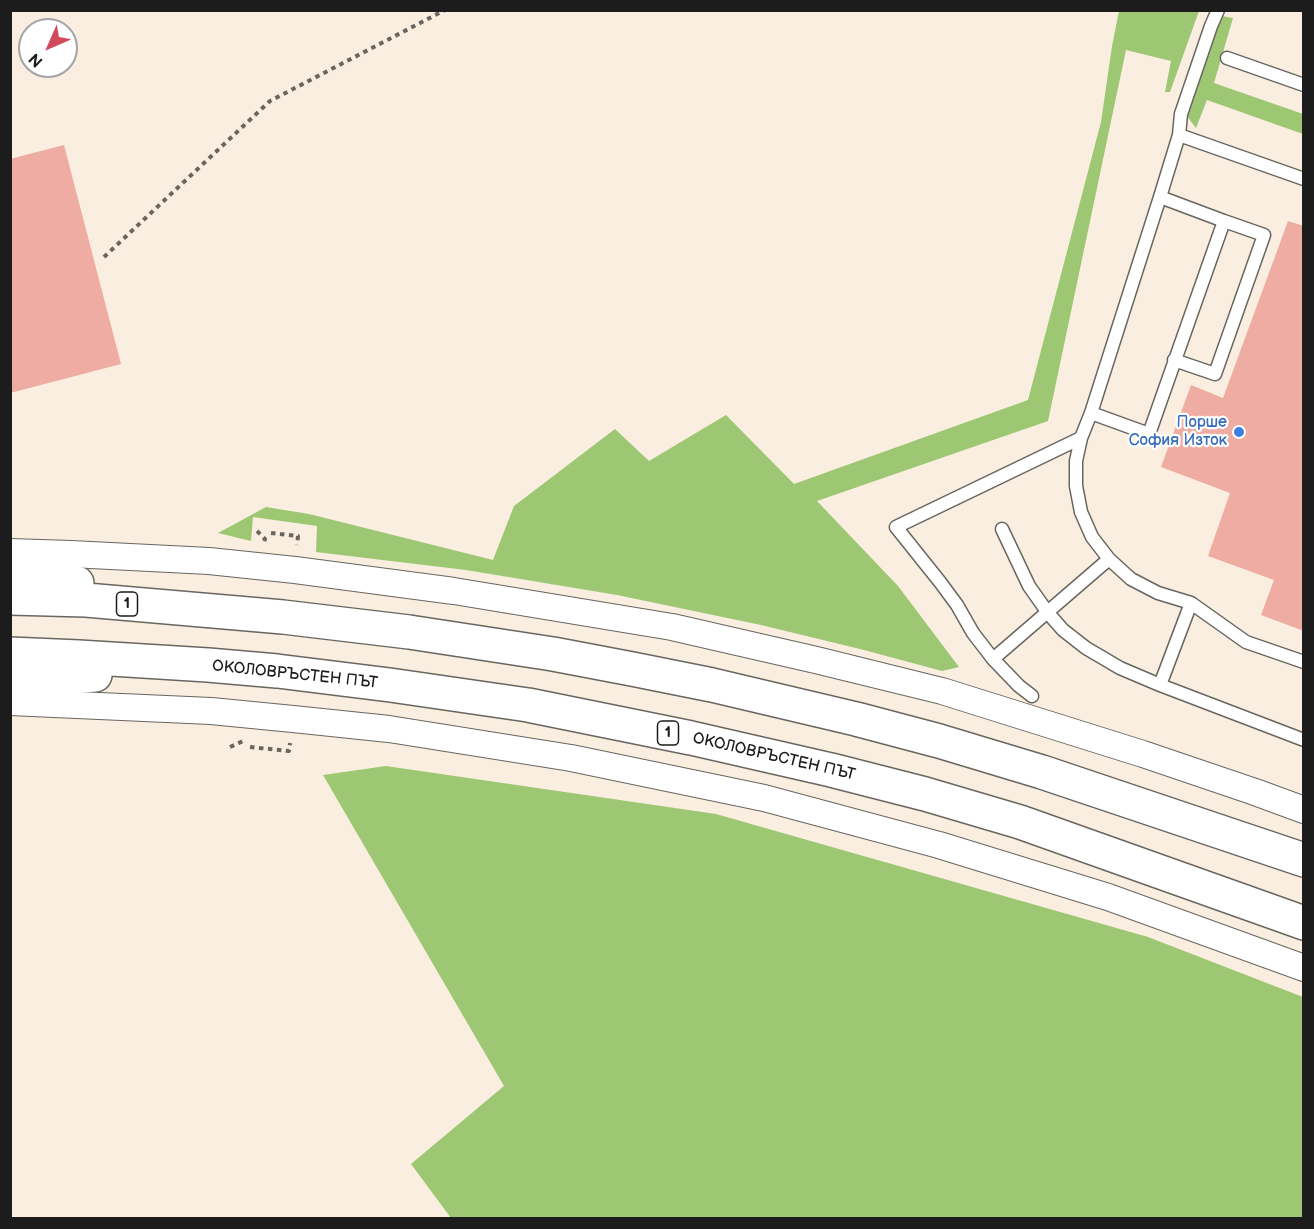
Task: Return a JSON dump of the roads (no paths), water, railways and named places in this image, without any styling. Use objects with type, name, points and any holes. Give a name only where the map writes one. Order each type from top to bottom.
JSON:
[{"type":"highway","points":[[10,571],[244,613]]},
{"type":"highway","name":"1","points":[[10,598],[86,600],[244,613],[409,632],[553,654],[723,688],[856,719],[1042,772],[1304,860]]},
{"type":"highway","name":"ОКОЛОВРЪСТЕН ПЪТ","points":[[10,654],[277,671],[528,705],[691,738],[831,770],[1020,822],[1304,923]]},
{"type":"highway","points":[[10,682],[208,665]]},
{"type":"street","points":[[10,552],[209,561],[295,570],[477,595],[672,627],[942,691],[1143,754],[1304,810]]},
{"type":"street","points":[[10,702],[211,711],[389,729],[571,758],[764,798],[939,844],[1108,897],[1304,968]]},
{"type":"lane","points":[[1218,10],[1210,26],[1181,114],[1179,135],[1160,198],[1081,438],[1076,461],[1076,486],[1081,512],[1092,537],[1109,559],[1131,579],[1158,593],[1191,603],[1245,642],[1304,662]]},
{"type":"lane","points":[[1227,58],[1304,85]]},
{"type":"lane","points":[[1179,135],[1304,179]]},
{"type":"lane","points":[[1160,198],[1264,235],[1215,374],[1174,360]]},
{"type":"lane","points":[[1090,413],[1149,434],[1224,221]]},
{"type":"lane","points":[[1032,696],[993,659],[957,605],[896,527],[1081,438]]},
{"type":"lane","points":[[1002,529],[1029,586],[1048,613],[1063,630],[1086,648],[1120,668],[1160,685],[1304,740]]},
{"type":"lane","points":[[993,659],[1109,559]]},
{"type":"lane","points":[[1160,685],[1191,603]]},
{"type":"place","name":"Порше София Изток","points":[[1239,432]]}]
